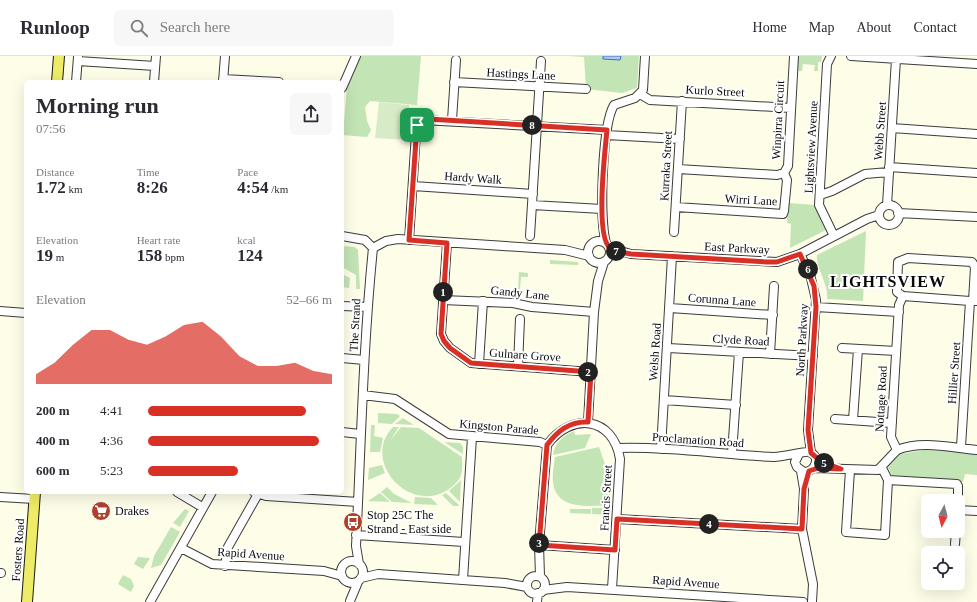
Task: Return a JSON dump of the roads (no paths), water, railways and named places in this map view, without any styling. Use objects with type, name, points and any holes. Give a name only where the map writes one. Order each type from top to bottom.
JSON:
[{"type":"main road","points":[[57,80],[59,56]]},
{"type":"main road","name":"Fosters Road","points":[[27,602],[34,494]]},
{"type":"street","points":[[154,80],[156,56]]},
{"type":"street","points":[[223,80],[225,56]]},
{"type":"street","points":[[344,83],[356,56]]},
{"type":"street","points":[[533,602],[538,560],[547,445],[555,434],[569,426],[582,422],[588,422],[594,312],[598,281],[610,254],[602,213],[606,132],[610,112],[614,105],[640,94],[644,82],[645,56]]},
{"type":"street","name":"Winpirra Circuit","points":[[678,170],[777,175],[784,173],[788,166],[794,56]]},
{"type":"street","name":"Lightsview Avenue","points":[[831,56],[827,64],[819,206],[834,236]]},
{"type":"street","points":[[851,56],[977,64]]},
{"type":"street","points":[[76,80],[78,59],[155,66]]},
{"type":"street","name":"Webb Street","points":[[887,205],[896,59]]},
{"type":"street","points":[[452,120],[456,60]]},
{"type":"street","points":[[530,236],[541,61]]},
{"type":"street","name":"Hastings Lane","points":[[454,82],[586,89]]},
{"type":"street","name":"Kurlo Street","points":[[640,94],[650,100],[791,108]]},
{"type":"street","name":"Kurraka Street","points":[[674,232],[682,102]]},
{"type":"street","points":[[409,240],[416,133],[419,122],[428,119],[538,125],[680,139]]},
{"type":"street","points":[[892,128],[977,134]]},
{"type":"street","points":[[820,195],[832,192],[865,174],[889,170],[977,173]]},
{"type":"street","name":"Wirri Lane","points":[[676,207],[781,214],[784,212],[787,185],[784,173]]},
{"type":"street","name":"Hardy Walk","points":[[413,186],[533,194]]},
{"type":"street","points":[[532,205],[602,213]]},
{"type":"street","points":[[887,205],[894,207],[898,213],[897,220],[890,225],[883,222],[879,215],[882,209],[887,205]]},
{"type":"street","points":[[598,281],[588,250],[593,243],[602,213]]},
{"type":"street","points":[[898,213],[977,217]]},
{"type":"street","name":"East Parkway","points":[[606,261],[631,254],[777,262],[800,254],[867,219],[879,215]]},
{"type":"street","points":[[344,236],[365,240],[373,248],[386,241],[398,239],[565,250],[591,258],[598,263],[606,261]]},
{"type":"street","points":[[565,250],[601,241],[608,245]]},
{"type":"street","name":"Gulnare Grove","points":[[447,243],[441,334],[444,341],[471,363],[591,372]]},
{"type":"street","name":"East Parkway","points":[[608,245],[631,254]]},
{"type":"street","name":"The Strand","points":[[360,580],[360,566],[356,546],[356,534],[367,307],[373,248]]},
{"type":"street","name":"North Parkway","points":[[800,254],[814,286],[816,307],[807,454]]},
{"type":"street","name":"Welsh Road","points":[[661,449],[668,348],[672,256]]},
{"type":"street","name":"Hillier Street","points":[[900,294],[898,262],[908,258],[972,262],[975,267],[961,447]]},
{"type":"street","points":[[770,354],[774,286]]},
{"type":"street","points":[[900,294],[973,301]]},
{"type":"street","name":"Nottage Road","points":[[897,450],[891,437],[900,294]]},
{"type":"street","name":"Gandy Lane","points":[[443,300],[484,302],[594,312]]},
{"type":"street","points":[[479,364],[484,302]]},
{"type":"street","points":[[344,306],[367,307]]},
{"type":"street","points":[[816,307],[898,312]]},
{"type":"street","name":"Corunna Lane","points":[[670,308],[772,315]]},
{"type":"street","points":[[0,311],[24,313]]},
{"type":"street","points":[[518,366],[520,319]]},
{"type":"street","name":"Clyde Road","points":[[668,348],[813,356]]},
{"type":"street","points":[[842,348],[896,351]]},
{"type":"street","points":[[853,420],[858,349]]},
{"type":"street","points":[[732,454],[739,352]]},
{"type":"street","points":[[344,358],[364,360]]},
{"type":"street","name":"Kingston Parade","points":[[363,395],[395,399],[449,434],[540,442],[547,445]]},
{"type":"street","points":[[664,400],[736,405]]},
{"type":"street","points":[[835,419],[892,423]]},
{"type":"street","name":"Francis Street","points":[[588,422],[602,428],[613,437],[619,448],[620,459],[612,590]]},
{"type":"street","points":[[344,432],[360,434]]},
{"type":"street","points":[[463,580],[464,542],[472,437]]},
{"type":"street","points":[[807,454],[796,459],[796,464],[808,470],[841,469],[873,471],[882,468],[897,450],[905,447],[924,445],[961,447],[977,450]]},
{"type":"street","name":"Proclamation Road","points":[[619,448],[661,449],[775,457],[807,454]]},
{"type":"street","points":[[807,454],[827,465],[841,469]]},
{"type":"street","points":[[807,454],[816,463],[808,470],[804,489],[802,529],[813,584],[812,602]]},
{"type":"street","name":"Proclamation Road","points":[[775,457],[796,464]]},
{"type":"street","points":[[850,470],[846,532],[885,535],[888,480],[882,468]]},
{"type":"street","points":[[888,480],[957,484],[958,494]]},
{"type":"street","points":[[0,497],[34,494]]},
{"type":"street","points":[[180,494],[202,508]]},
{"type":"street","points":[[151,602],[157,588],[211,494]]},
{"type":"street","points":[[225,566],[228,547],[261,494],[358,502]]},
{"type":"street","points":[[965,510],[977,511]]},
{"type":"street","points":[[617,519],[802,529]]},
{"type":"street","points":[[356,534],[464,542]]},
{"type":"street","points":[[955,538],[955,544]]},
{"type":"street","points":[[539,545],[615,550]]},
{"type":"street","name":"The Strand","points":[[345,579],[342,571],[356,546]]},
{"type":"street","name":"Rapid Avenue","points":[[180,548],[206,562],[225,566],[324,571],[345,579],[360,580],[378,574]]},
{"type":"street","name":"Rapid Avenue","points":[[324,571],[347,564],[360,566],[378,574],[506,583],[535,587],[568,587],[803,602]]},
{"type":"street","points":[[345,579],[350,602]]},
{"type":"street","points":[[350,602],[360,580]]},
{"type":"water","points":[[603,56],[621,56],[620,60],[603,59]]},
{"type":"place","name":"Drakes","points":[[101,511]]},
{"type":"place","name":"Stop 25C The Strand - East side","points":[[353,522]]},
{"type":"district","name":"LIGHTSVIEW","points":[[888,281]]}]
